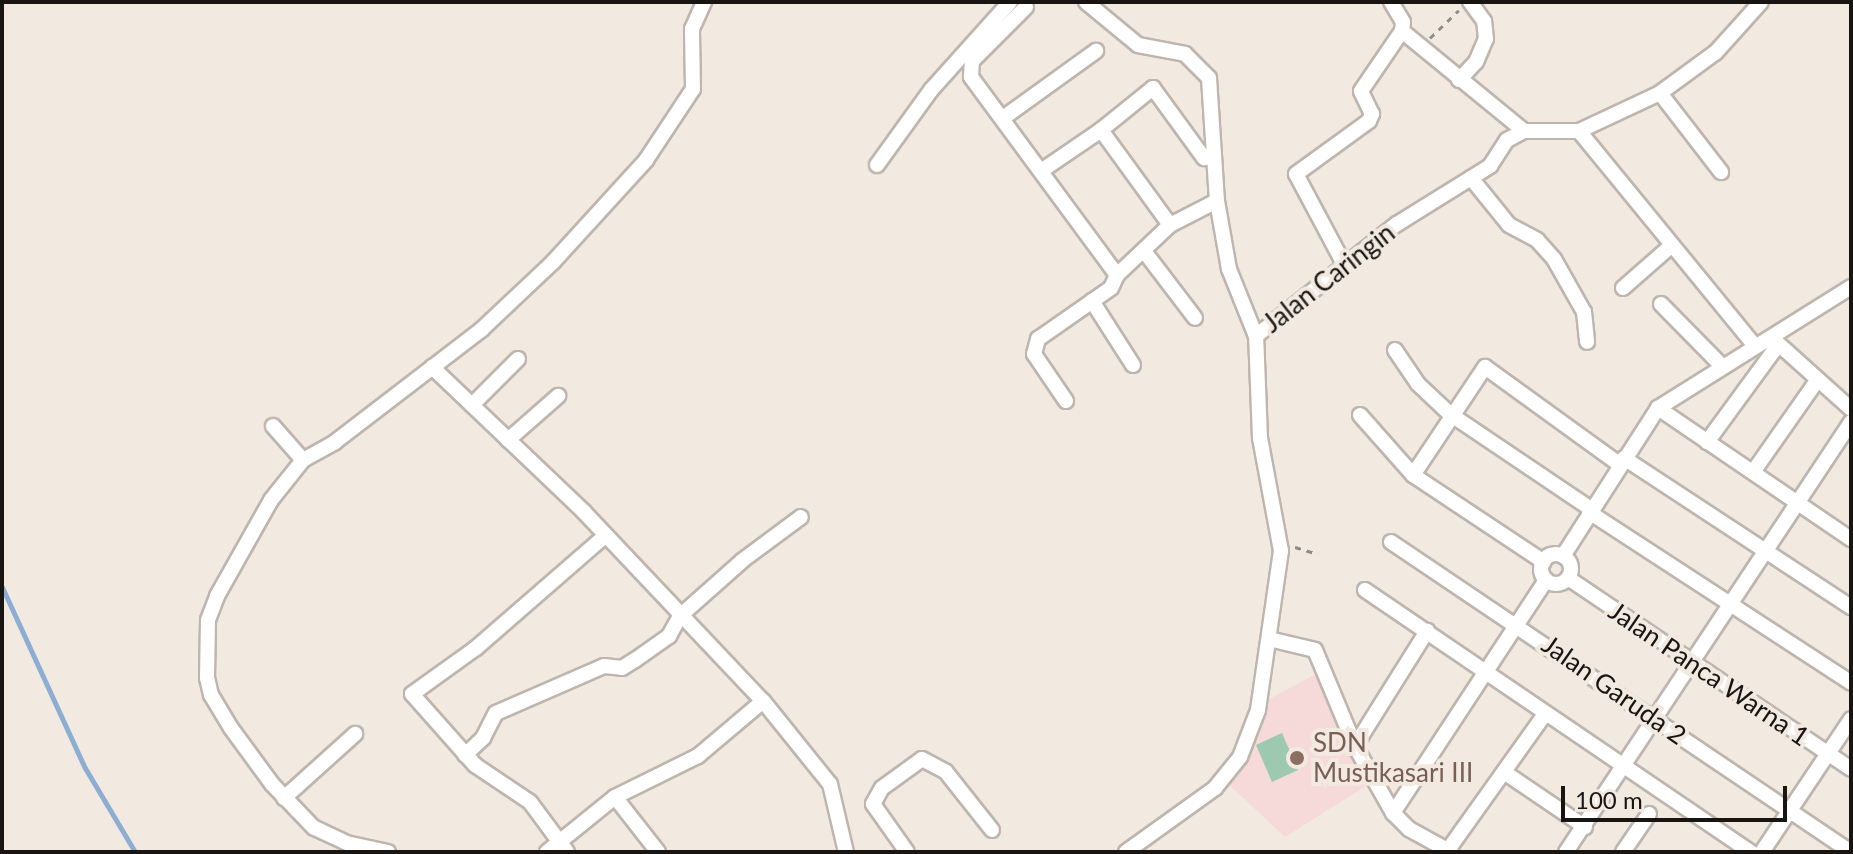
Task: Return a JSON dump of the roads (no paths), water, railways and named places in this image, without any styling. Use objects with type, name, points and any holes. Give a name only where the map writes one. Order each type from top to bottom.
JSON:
[{"type":"street","points":[[388,852],[330,836],[284,798],[211,695],[206,643],[217,596],[271,500],[303,460],[432,367],[553,262],[671,127],[693,89],[692,29],[704,2]]},
{"type":"street","points":[[877,165],[931,90],[1010,2]]},
{"type":"street","points":[[1086,2],[1138,45],[1178,51],[1206,73],[1214,94],[1217,201],[1235,292],[1256,336]]},
{"type":"street","points":[[1345,266],[1296,174],[1369,121],[1372,114],[1361,91],[1402,31],[1403,22],[1391,2]]},
{"type":"street","points":[[1459,80],[1476,62],[1486,39],[1484,21],[1469,2]]},
{"type":"street","points":[[1402,31],[1524,131],[1579,131],[1660,93],[1716,52],[1761,2]]},
{"type":"street","points":[[1026,7],[972,61],[971,77],[1117,275]]},
{"type":"street","points":[[1003,118],[1096,51]]},
{"type":"street","points":[[1041,171],[1101,130],[1153,88],[1204,158]]},
{"type":"street","points":[[1660,93],[1721,172]]},
{"type":"street","points":[[1101,130],[1170,225]]},
{"type":"street","name":"Jalan Caringin","points":[[1126,852],[1215,788],[1232,769],[1258,710],[1281,547],[1260,438],[1256,336],[1437,195],[1490,166],[1499,146],[1524,131]]},
{"type":"street","points":[[1579,131],[1755,346]]},
{"type":"street","points":[[1471,178],[1509,225],[1537,240],[1554,259],[1584,312],[1587,342]]},
{"type":"street","points":[[1066,401],[1034,354],[1034,345],[1111,288],[1117,275],[1170,225],[1217,201]]},
{"type":"street","points":[[1623,288],[1671,246]]},
{"type":"street","points":[[1144,251],[1195,318]]},
{"type":"street","points":[[1544,562],[1563,556],[1658,408],[1755,346],[1774,340],[1851,287]]},
{"type":"street","points":[[1092,301],[1133,365]]},
{"type":"street","points":[[1661,304],[1723,367]]},
{"type":"street","points":[[1774,340],[1851,409]]},
{"type":"street","points":[[1707,442],[1774,340]]},
{"type":"street","points":[[1395,350],[1418,384],[1450,414],[1851,683]]},
{"type":"street","points":[[472,405],[518,359]]},
{"type":"street","points":[[432,367],[605,536],[763,701],[830,784],[846,852]]},
{"type":"street","points":[[1413,475],[1450,414],[1485,367],[1622,461],[1767,550],[1851,607]]},
{"type":"street","points":[[1753,472],[1818,379]]},
{"type":"street","points":[[508,440],[558,396]]},
{"type":"street","points":[[1658,408],[1851,539]]},
{"type":"street","points":[[1360,415],[1413,475],[1544,562]]},
{"type":"street","points":[[1566,852],[1851,422]]},
{"type":"street","points":[[273,426],[303,460]]},
{"type":"street","points":[[465,755],[483,738],[493,715],[604,666],[625,667],[669,636],[680,616],[801,517]]},
{"type":"street","points":[[605,536],[476,648],[416,688],[413,698],[465,755],[530,802],[558,849],[615,797],[698,756],[763,701]]},
{"type":"street","name":"Jalan Garuda 2","points":[[1391,542],[1519,624],[1851,852]]},
{"type":"street","points":[[1546,580],[1555,584],[1568,578],[1571,566],[1563,556]]},
{"type":"street","points":[[1393,813],[1488,673],[1546,580],[1544,562]]},
{"type":"street","name":"Jalan Panca Warna 1","points":[[1568,578],[1851,769]]},
{"type":"street","points":[[1365,590],[1751,852]]},
{"type":"street","points":[[1355,746],[1427,631]]},
{"type":"street","points":[[1269,639],[1303,643],[1320,656],[1355,746],[1393,813],[1409,829],[1450,851],[1545,714]]},
{"type":"street","points":[[1762,852],[1851,719]]},
{"type":"street","points":[[284,798],[355,734]]},
{"type":"street","points":[[907,852],[873,804],[882,788],[922,759],[946,772],[992,830]]},
{"type":"street","points":[[1504,772],[1585,827]]},
{"type":"street","points":[[615,797],[658,852]]},
{"type":"street","points":[[1623,852],[1649,814]]},
{"type":"waterway","points":[[2,587],[85,768],[135,852]]},
{"type":"place","name":"SDN Mustikasari III","points":[[1297,758]]}]
